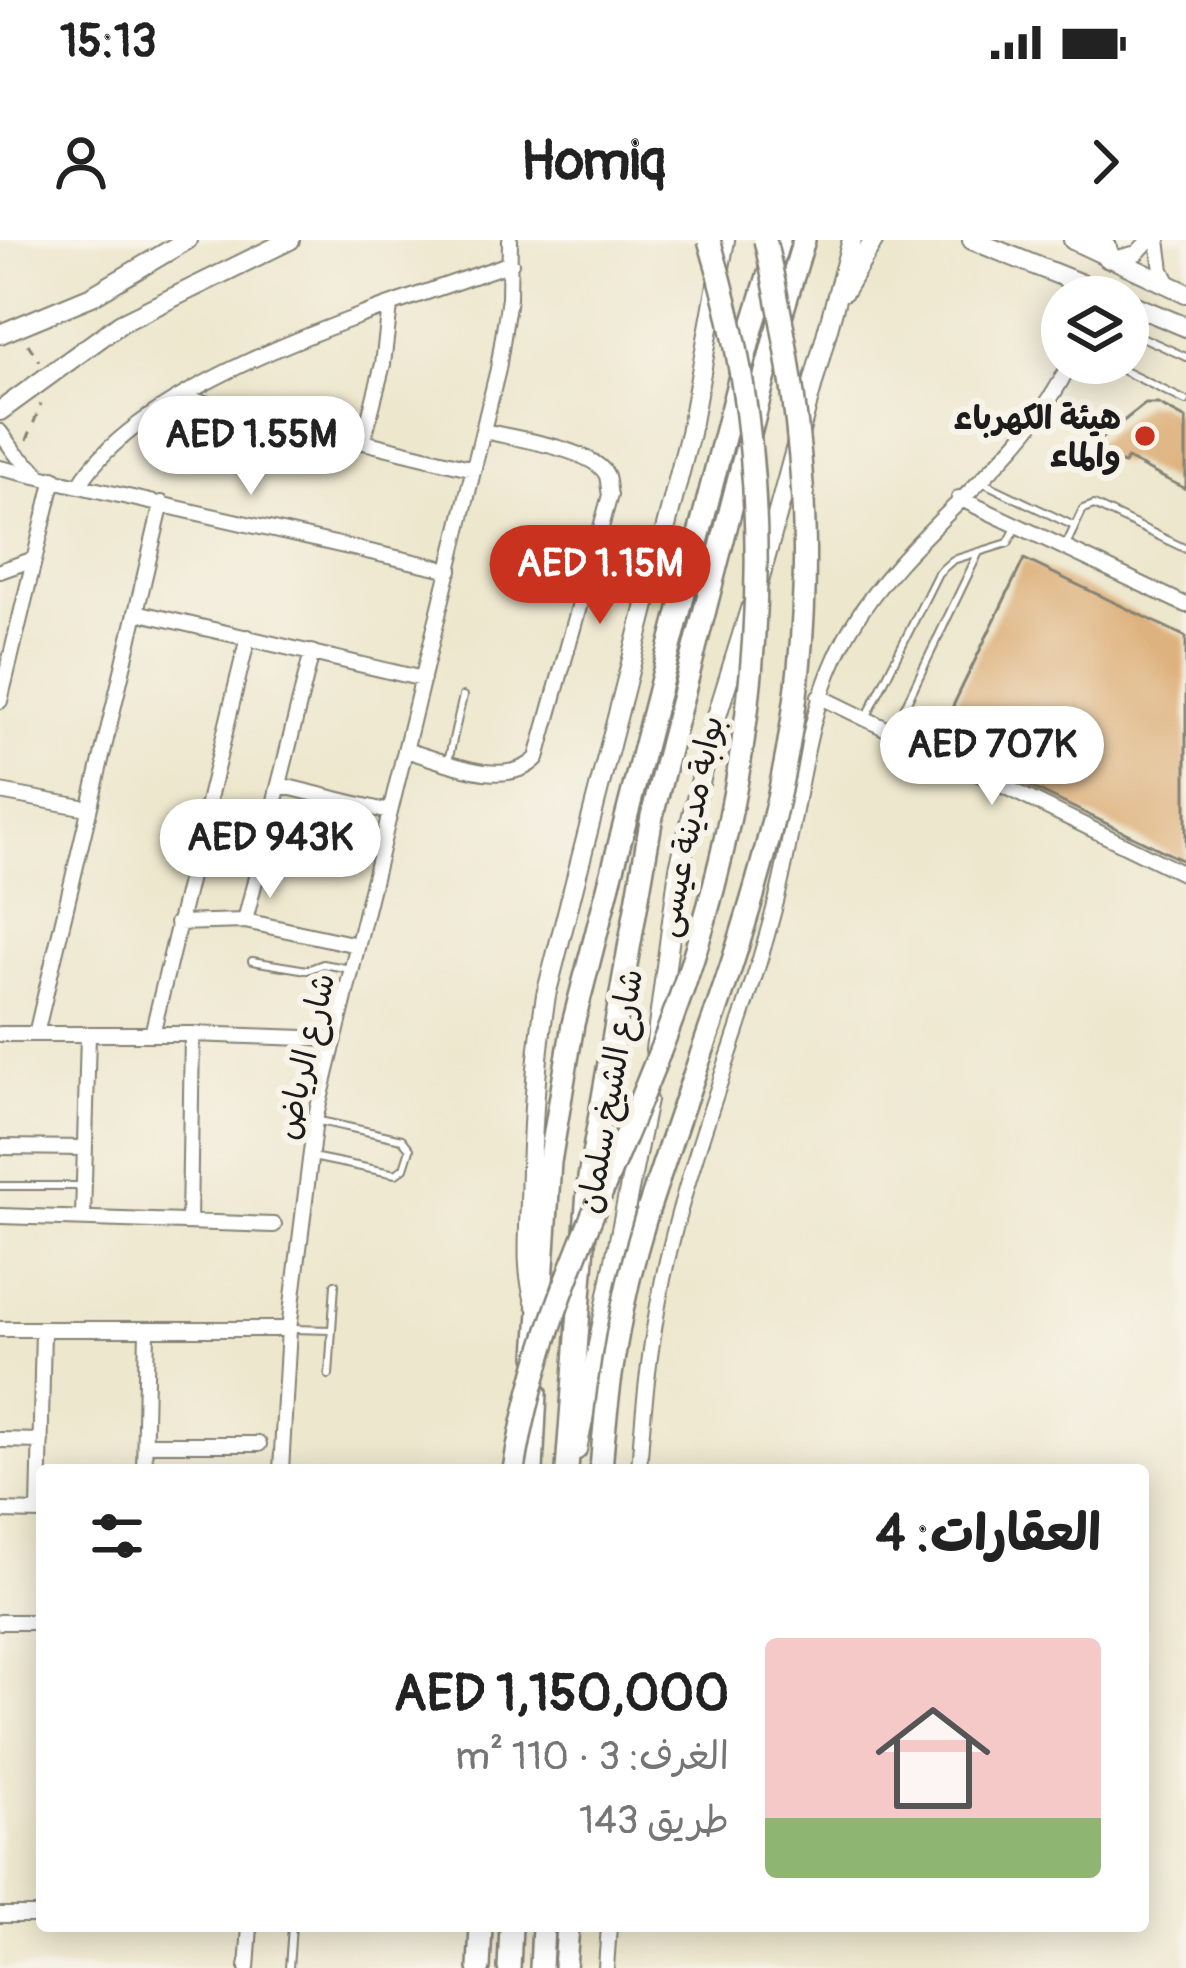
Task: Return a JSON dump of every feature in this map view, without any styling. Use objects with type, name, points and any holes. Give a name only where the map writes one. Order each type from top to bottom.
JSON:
[{"type":"main road","points":[[0,334],[92,296],[186,240]]},
{"type":"main road","points":[[0,411],[122,322],[290,240]]},
{"type":"main road","points":[[697,240],[712,277],[715,310]]},
{"type":"main road","name":"بوابة مدينة عيسى","points":[[515,1464],[551,1319],[666,1034],[707,918],[739,763],[754,656],[754,494],[724,289],[709,240]]},
{"type":"main road","name":"شارع الشيخ سلمان","points":[[540,1311],[530,1271],[530,1197],[534,1091],[545,995],[668,520],[715,310],[725,240]]},
{"type":"main road","points":[[602,1464],[619,1330],[644,1223],[769,840],[796,700],[805,630],[803,476],[791,366],[765,240]]},
{"type":"main road","name":"شارع الشيخ سلمان","points":[[532,1464],[553,1140],[585,969],[779,240]]},
{"type":"main road","name":"شارع الشيخ سلمان","points":[[570,1464],[589,1178],[652,816],[804,240]]},
{"type":"main road","name":"شارع الشيخ سلمان","points":[[571,1464],[653,1066],[679,868],[715,722],[790,480],[827,322],[853,240]]},
{"type":"main road","points":[[827,322],[874,240]]},
{"type":"main road","points":[[972,240],[1062,276]]},
{"type":"main road","points":[[1073,240],[1108,252],[1178,290]]},
{"type":"main road","points":[[1149,313],[1186,327]]},
{"type":"main road","points":[[479,1968],[481,1932]]},
{"type":"main road","points":[[509,1968],[511,1932]]},
{"type":"main road","points":[[541,1968],[543,1932]]},
{"type":"main road","points":[[565,1968],[568,1932]]},
{"type":"street","name":"شارع الرياض","points":[[281,1464],[290,1329],[315,1120],[484,431],[505,334],[510,240]]},
{"type":"street","points":[[1108,252],[1137,253],[1154,240],[1162,270],[1178,290]]},
{"type":"street","points":[[80,484],[105,451],[225,372],[511,262]]},
{"type":"street","points":[[363,442],[383,364],[390,306]]},
{"type":"street","points":[[640,1464],[656,1313],[668,1255],[778,897],[819,696],[842,643],[866,604],[959,498],[1036,421],[1058,384]]},
{"type":"street","points":[[180,398],[474,469]]},
{"type":"street","points":[[405,750],[506,775],[526,769],[537,758],[610,495],[608,476],[597,463],[484,431]]},
{"type":"street","points":[[0,432],[16,454],[47,477]]},
{"type":"street","points":[[0,468],[450,570]]},
{"type":"street","points":[[0,701],[34,559],[47,477]]},
{"type":"street","points":[[959,498],[1186,605]]},
{"type":"street","points":[[36,1034],[162,503]]},
{"type":"street","points":[[0,571],[34,559]]},
{"type":"street","points":[[136,612],[423,679]]},
{"type":"street","points":[[152,1034],[248,638]]},
{"type":"street","points":[[245,921],[312,652]]},
{"type":"street","points":[[819,696],[1186,875]]},
{"type":"street","points":[[279,785],[389,812]]},
{"type":"street","points":[[0,792],[88,808]]},
{"type":"street","points":[[176,923],[245,921],[357,945]]},
{"type":"street","points":[[0,1034],[334,1039]]},
{"type":"street","points":[[83,1218],[88,1034]]},
{"type":"street","points":[[190,1222],[192,1034]]},
{"type":"street","points":[[0,1147],[85,1148]]},
{"type":"street","points":[[0,1216],[274,1225]]},
{"type":"street","points":[[0,1329],[290,1329]]},
{"type":"street","points":[[40,1464],[43,1329]]},
{"type":"street","points":[[145,1464],[147,1329]]},
{"type":"street","points":[[0,1439],[40,1441]]},
{"type":"street","points":[[145,1444],[259,1444]]},
{"type":"street","points":[[0,1511],[36,1512]]},
{"type":"street","points":[[0,1622],[36,1622]]},
{"type":"street","points":[[0,1915],[36,1916]]},
{"type":"street","points":[[246,1932],[247,1968]]},
{"type":"street","points":[[606,1968],[609,1932]]},
{"type":"lane","points":[[1149,340],[1186,358]]},
{"type":"lane","points":[[1149,382],[1186,401]]},
{"type":"lane","points":[[977,480],[1074,526]]},
{"type":"lane","points":[[1064,548],[1083,509],[1094,505],[1186,549]]},
{"type":"lane","points":[[866,719],[938,573],[953,560],[1008,543],[1017,526]]},
{"type":"lane","points":[[892,732],[979,552]]},
{"type":"lane","points":[[448,761],[463,696]]},
{"type":"lane","points":[[252,961],[307,970],[323,964],[351,968]]},
{"type":"lane","points":[[309,1156],[396,1174],[404,1168],[410,1150],[402,1139],[315,1120]]},
{"type":"lane","points":[[0,1186],[84,1186]]},
{"type":"lane","points":[[329,1375],[335,1284]]},
{"type":"lane","points":[[290,1329],[331,1330]]},
{"type":"lane","points":[[290,1968],[292,1932]]},
{"type":"building","name":"هيئة الكهرباء والماء","points":[[1145,404],[1158,404],[1186,419],[1186,489],[1127,459],[1124,464],[1084,452]]},
{"type":"building","points":[[1024,559],[1186,637],[1186,862],[936,741]]},
{"type":"place","name":"هيئة الكهرباء والماء","points":[[1145,436]]}]
